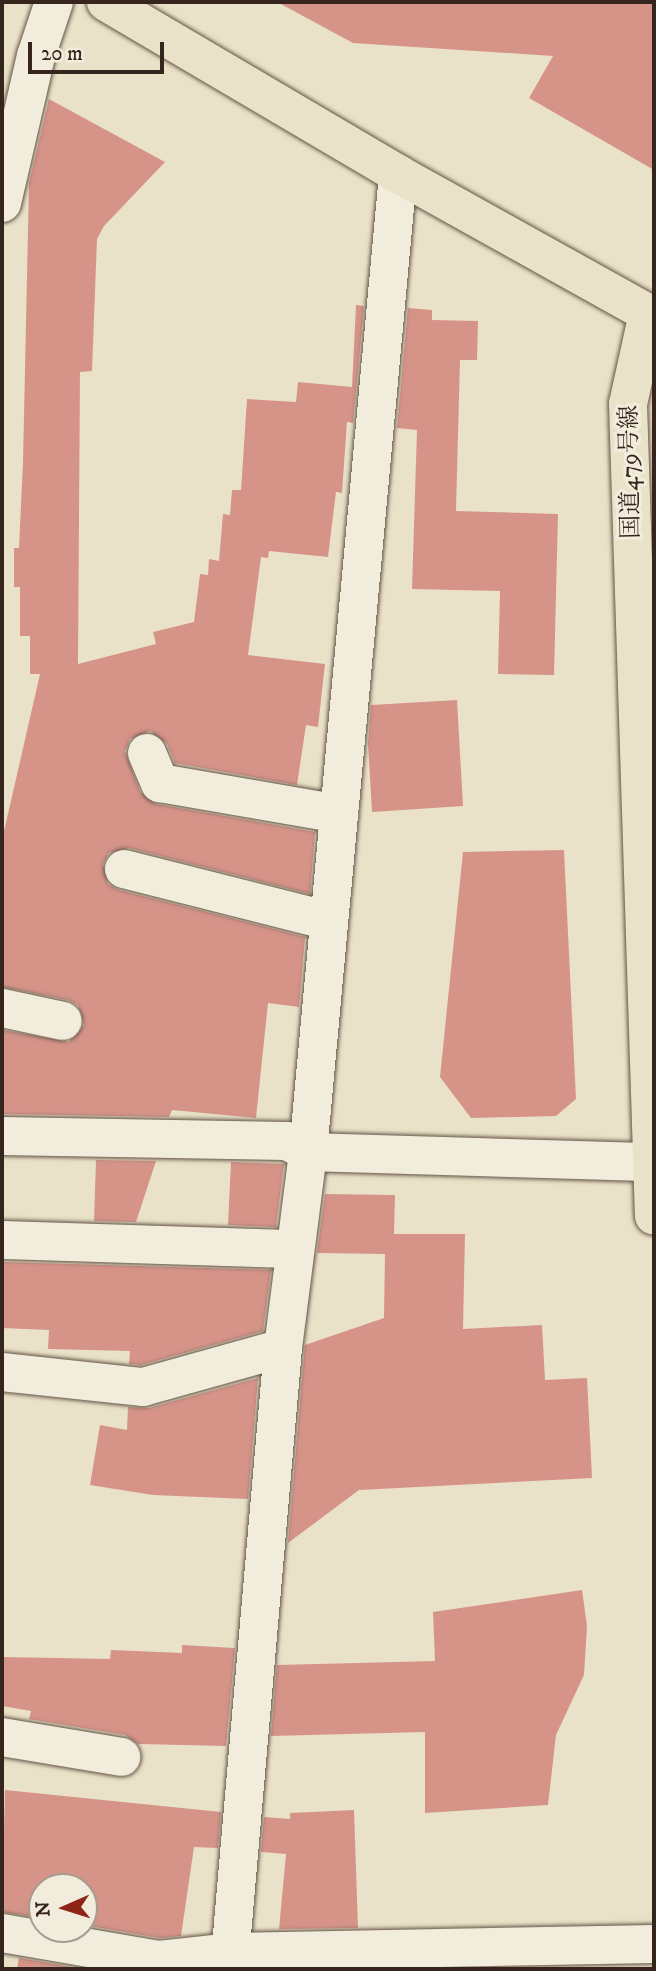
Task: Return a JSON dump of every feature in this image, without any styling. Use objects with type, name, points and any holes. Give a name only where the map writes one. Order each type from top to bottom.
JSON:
[{"type":"highway","name":"国道479号線","points":[[129,8],[398,174],[652,308],[628,404],[654,1216]]},
{"type":"street","points":[[2,203],[36,56],[54,2]]},
{"type":"street","points":[[230,1961],[283,1348],[293,1249],[308,1152],[398,174]]},
{"type":"street","points":[[148,753],[160,783],[339,814]]},
{"type":"street","points":[[124,869],[329,921]]},
{"type":"street","points":[[2,1008],[63,1021]]},
{"type":"street","points":[[2,1136],[287,1142],[308,1152],[653,1162]]},
{"type":"street","points":[[2,1240],[293,1249]]},
{"type":"street","points":[[2,1372],[143,1387],[283,1348]]},
{"type":"street","points":[[2,1737],[121,1757]]},
{"type":"street","points":[[2,1933],[159,1960],[230,1961],[654,1944]]},
{"type":"building","points":[[277,2],[654,2],[654,170],[529,98],[553,56],[353,43]]},
{"type":"building","points":[[49,99],[165,162],[104,226],[97,239],[92,371],[80,372],[78,664],[156,644],[153,632],[194,622],[200,574],[208,575],[209,559],[219,561],[223,514],[230,515],[232,490],[241,490],[247,399],[296,402],[298,382],[352,387],[356,305],[364,306],[353,423],[347,422],[342,493],[336,492],[328,557],[269,551],[268,558],[261,557],[248,655],[325,664],[318,727],[306,725],[297,785],[175,763],[167,744],[150,731],[130,739],[125,751],[140,792],[156,804],[315,832],[310,894],[129,848],[109,853],[103,864],[108,884],[119,890],[305,937],[299,1007],[268,1003],[256,1118],[172,1110],[169,1117],[2,1114],[2,1030],[69,1042],[84,1025],[78,1005],[68,1000],[2,987],[2,840],[40,674],[30,674],[30,636],[20,636],[20,587],[14,587],[14,548],[19,548],[23,462],[29,183]]},
{"type":"building","points":[[408,308],[432,310],[432,320],[478,321],[477,360],[460,360],[456,511],[558,514],[554,675],[498,674],[500,591],[412,589],[417,430],[397,428]]},
{"type":"building","points":[[457,700],[463,806],[372,812],[368,743],[371,705]]},
{"type":"building","points":[[564,850],[576,1099],[556,1116],[471,1118],[440,1077],[463,852]]},
{"type":"building","points":[[96,1160],[156,1161],[136,1222],[94,1221]]},
{"type":"building","points":[[231,1162],[284,1164],[276,1227],[228,1225]]},
{"type":"building","points":[[325,1194],[395,1195],[394,1234],[465,1234],[463,1329],[542,1325],[545,1380],[587,1378],[592,1478],[359,1490],[288,1543],[305,1345],[384,1318],[385,1254],[317,1253]]},
{"type":"building","points":[[2,1262],[271,1270],[263,1331],[141,1365],[129,1364],[130,1351],[48,1349],[49,1330],[2,1328]]},
{"type":"building","points":[[258,1378],[248,1499],[153,1495],[90,1485],[100,1425],[127,1430],[128,1407],[149,1408]]},
{"type":"building","points":[[582,1590],[587,1626],[584,1675],[556,1735],[548,1805],[425,1813],[425,1732],[271,1736],[277,1665],[435,1661],[433,1612]]},
{"type":"building","points":[[182,1645],[235,1648],[226,1746],[138,1744],[125,1735],[29,1719],[31,1711],[2,1706],[2,1657],[110,1659],[111,1650],[182,1653]]},
{"type":"building","points":[[5,1790],[221,1812],[218,1848],[194,1847],[181,1936],[160,1938],[98,1927],[98,1873],[28,1873],[28,1916],[2,1912]]},
{"type":"building","points":[[354,1810],[358,1928],[279,1929],[286,1854],[261,1852],[264,1817],[290,1819],[290,1813]]},
{"type":"building","points":[[19,1958],[84,1969],[17,1969]]}]
